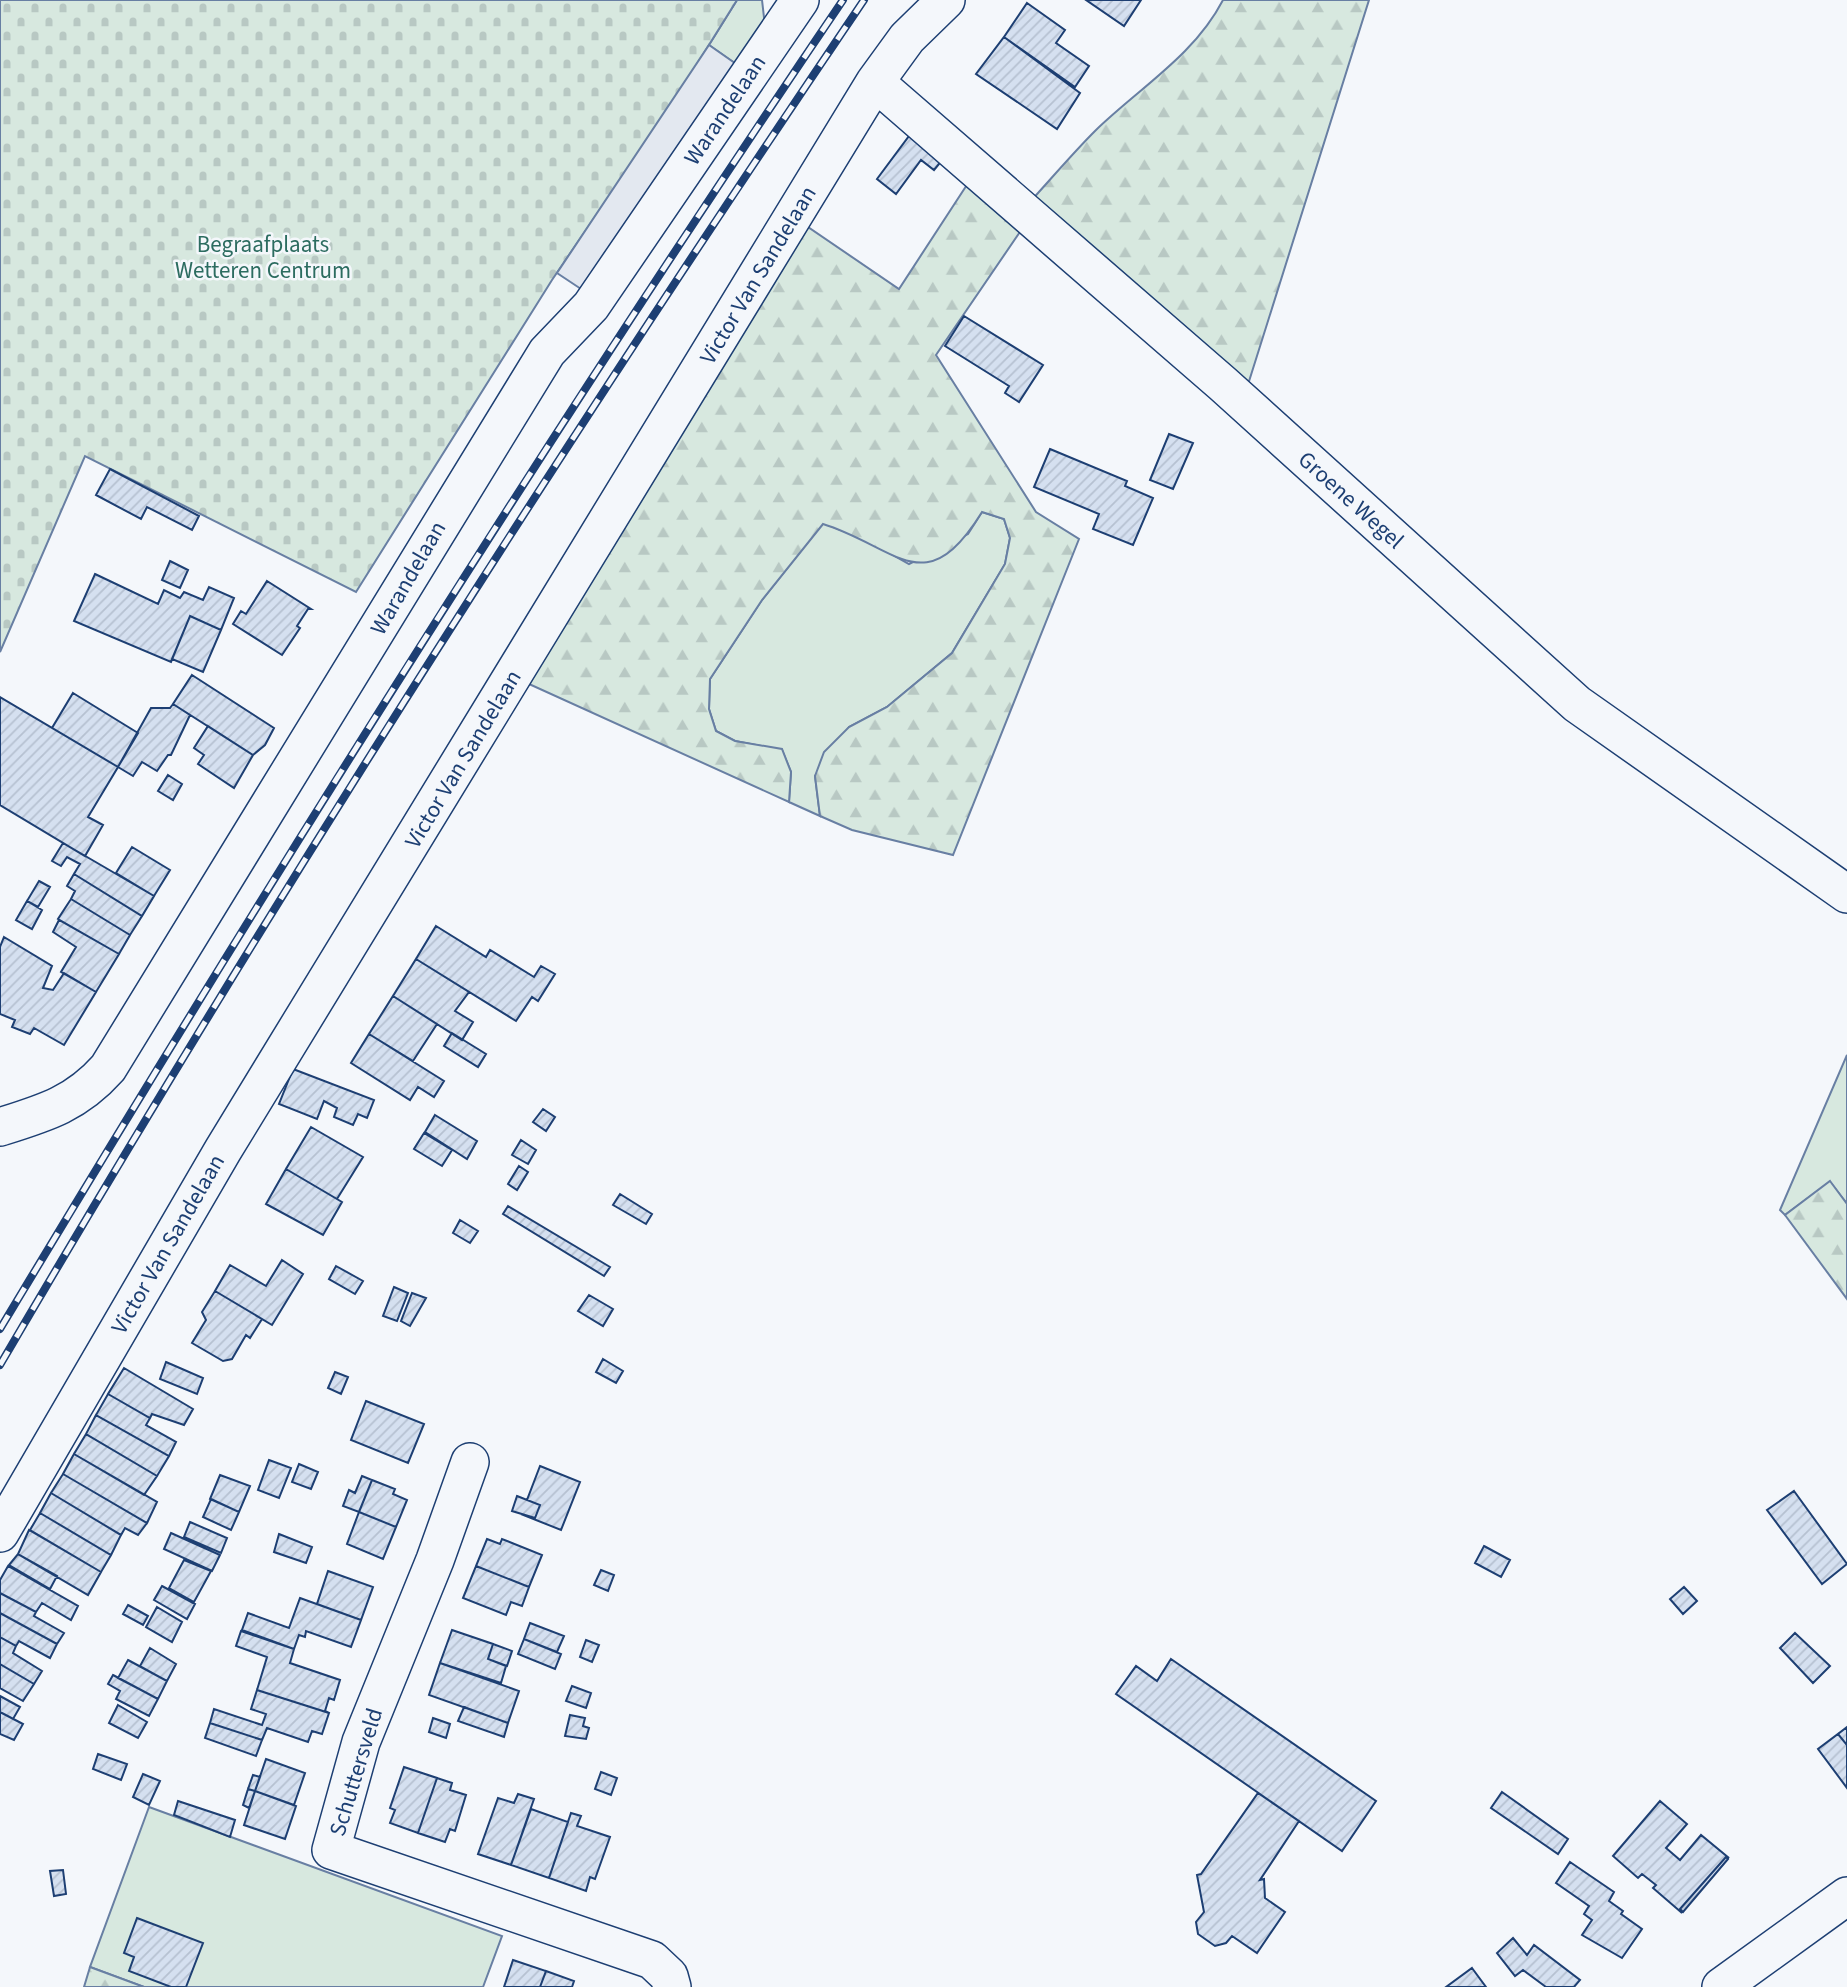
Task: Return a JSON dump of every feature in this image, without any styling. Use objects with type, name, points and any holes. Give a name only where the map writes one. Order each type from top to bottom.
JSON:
[{"type":"street","name":"Victor Van Sandelaan","points":[[0,1533],[223,1150],[875,82],[907,38],[946,0]]},
{"type":"street","name":"Warandelaan","points":[[0,1127],[64,1105],[88,1090],[108,1068],[547,352],[591,306],[795,2]]},
{"type":"street","name":"Groene Wegel","points":[[875,82],[1223,384],[1577,705],[1847,894]]},
{"type":"street","name":"Schuttersveld","points":[[470,1462],[435,1560],[361,1742],[331,1850],[652,1960],[669,1976],[672,1987]]},
{"type":"street","points":[[1721,1987],[1847,1896]]},
{"type":"green space","name":"Begraafplaats Wetteren Centrum","points":[[0,0],[737,0],[672,104],[552,280],[356,592],[85,456],[0,652]]},
{"type":"green space","points":[[737,0],[762,0],[766,35],[743,69],[709,45]]},
{"type":"green space","points":[[1223,0],[1369,0],[1245,394],[1029,203],[1095,131],[1181,55],[1211,20]]},
{"type":"green space","points":[[974,174],[1026,223],[936,355],[1036,512],[1079,539],[953,855],[852,830],[820,816],[815,776],[824,752],[849,727],[887,707],[952,653],[1005,564],[1010,538],[1004,519],[982,512],[962,540],[944,556],[926,562],[909,561],[891,555],[823,524],[762,600],[710,679],[709,709],[716,731],[735,741],[782,749],[791,772],[789,802],[529,684],[802,223],[899,289]]},
{"type":"green space","points":[[982,512],[1004,519],[1010,538],[1005,564],[952,653],[887,707],[849,727],[815,776],[820,816],[789,802],[791,772],[782,750],[735,741],[716,731],[709,709],[710,679],[762,600],[823,523],[866,540],[909,564],[968,534]]},
{"type":"green space","points":[[1847,1055],[1847,1204],[1830,1182],[1785,1215],[1780,1210]]},
{"type":"green space","points":[[1830,1181],[1847,1204],[1847,1299],[1785,1215]]},
{"type":"green space","points":[[149,1807],[502,1936],[483,1987],[144,1987],[90,1967]]},
{"type":"green space","points":[[90,1967],[144,1987],[84,1987]]},
{"type":"shaded area","points":[[709,45],[739,66],[581,289],[557,273]]},
{"type":"building","points":[[1086,0],[1141,0],[1124,26]]},
{"type":"building","points":[[1027,3],[1065,30],[1056,43],[1089,66],[1075,87],[1004,37]]},
{"type":"building","points":[[1004,37],[1080,93],[1057,129],[976,74]]},
{"type":"building","points":[[915,128],[948,153],[934,170],[921,160],[896,194],[877,179]]},
{"type":"building","points":[[964,316],[1043,365],[1019,402],[1005,393],[1009,386],[945,346]]},
{"type":"building","points":[[1169,434],[1193,443],[1173,489],[1150,480]]},
{"type":"building","points":[[1050,449],[1127,481],[1125,486],[1153,498],[1133,545],[1093,529],[1099,514],[1034,487]]},
{"type":"building","points":[[110,469],[199,516],[192,530],[147,507],[141,519],[96,495]]},
{"type":"building","points":[[170,561],[188,570],[180,588],[162,580]]},
{"type":"building","points":[[95,574],[158,604],[164,590],[180,598],[184,592],[203,600],[209,587],[234,598],[221,630],[190,616],[171,662],[74,621]]},
{"type":"building","points":[[267,581],[311,609],[308,609],[297,626],[300,628],[282,655],[233,624],[241,611],[246,614]]},
{"type":"building","points":[[190,616],[221,630],[203,672],[172,659]]},
{"type":"building","points":[[192,675],[274,728],[265,745],[253,755],[173,704]]},
{"type":"building","points":[[73,693],[138,733],[118,767],[52,728]]},
{"type":"building","points":[[0,697],[118,767],[88,817],[103,825],[85,856],[0,805]]},
{"type":"building","points":[[173,704],[190,715],[171,755],[168,755],[157,771],[142,762],[133,776],[118,767],[151,708],[170,708]]},
{"type":"building","points":[[208,726],[253,755],[234,788],[198,764],[204,755],[194,748]]},
{"type":"building","points":[[168,775],[182,784],[173,800],[158,791]]},
{"type":"building","points":[[63,843],[154,896],[142,916],[74,874],[80,864],[67,857],[61,866],[52,861]]},
{"type":"building","points":[[132,847],[170,870],[154,896],[116,873]]},
{"type":"building","points":[[74,874],[142,916],[130,935],[71,899],[75,891],[67,886]]},
{"type":"building","points":[[39,881],[50,887],[38,907],[27,901]]},
{"type":"building","points":[[71,899],[130,935],[119,954],[58,919]]},
{"type":"building","points":[[27,901],[42,910],[32,929],[16,920]]},
{"type":"building","points":[[59,920],[119,954],[96,992],[61,972],[76,947],[53,932]]},
{"type":"building","points":[[436,926],[486,957],[490,950],[534,977],[541,966],[555,974],[538,1001],[532,997],[516,1021],[416,959]]},
{"type":"building","points":[[4,937],[52,966],[43,988],[53,990],[64,973],[96,992],[64,1045],[34,1028],[30,1034],[12,1027],[15,1020],[0,1014],[0,947]]},
{"type":"building","points":[[416,959],[469,992],[455,1011],[473,1022],[462,1040],[393,996]]},
{"type":"building","points":[[393,996],[437,1024],[413,1061],[369,1034]]},
{"type":"building","points":[[452,1033],[486,1054],[478,1067],[444,1046]]},
{"type":"building","points":[[369,1034],[444,1081],[434,1097],[418,1087],[410,1100],[351,1063]]},
{"type":"building","points":[[293,1069],[374,1100],[367,1118],[358,1114],[353,1125],[334,1117],[337,1108],[324,1101],[317,1119],[279,1104]]},
{"type":"building","points":[[543,1109],[555,1117],[546,1131],[533,1122]]},
{"type":"building","points":[[435,1115],[477,1141],[467,1159],[425,1132]]},
{"type":"building","points":[[311,1127],[363,1157],[337,1199],[286,1169]]},
{"type":"building","points":[[424,1133],[452,1150],[442,1166],[414,1149]]},
{"type":"building","points":[[521,1140],[536,1150],[528,1164],[512,1155]]},
{"type":"building","points":[[519,1166],[528,1172],[517,1190],[508,1184]]},
{"type":"building","points":[[286,1169],[342,1202],[323,1235],[266,1204]]},
{"type":"building","points":[[620,1194],[652,1214],[646,1224],[613,1205]]},
{"type":"building","points":[[508,1206],[610,1267],[604,1276],[503,1214]]},
{"type":"building","points":[[460,1220],[478,1231],[470,1243],[453,1233]]},
{"type":"building","points":[[282,1260],[303,1274],[272,1325],[215,1291],[230,1265],[266,1286]]},
{"type":"building","points":[[336,1266],[363,1281],[355,1294],[329,1279]]},
{"type":"building","points":[[394,1287],[408,1293],[397,1321],[383,1316]]},
{"type":"building","points":[[215,1291],[262,1319],[250,1338],[246,1335],[232,1359],[223,1361],[192,1343],[206,1320],[202,1312]]},
{"type":"building","points":[[412,1293],[426,1298],[410,1326],[401,1321]]},
{"type":"building","points":[[589,1295],[613,1309],[603,1326],[578,1311]]},
{"type":"building","points":[[603,1359],[623,1371],[616,1383],[596,1372]]},
{"type":"building","points":[[166,1362],[203,1378],[197,1394],[160,1379]]},
{"type":"building","points":[[124,1368],[193,1409],[184,1425],[152,1414],[150,1418],[108,1394]]},
{"type":"building","points":[[335,1372],[348,1377],[341,1394],[328,1388]]},
{"type":"building","points":[[108,1394],[150,1418],[146,1425],[176,1442],[169,1456],[96,1415]]},
{"type":"building","points":[[366,1401],[424,1424],[408,1463],[351,1440]]},
{"type":"building","points":[[96,1415],[169,1456],[157,1476],[86,1434]]},
{"type":"building","points":[[86,1434],[157,1476],[144,1495],[74,1454]]},
{"type":"building","points":[[74,1454],[157,1502],[147,1523],[63,1474]]},
{"type":"building","points":[[269,1460],[291,1468],[279,1498],[258,1490]]},
{"type":"building","points":[[299,1464],[318,1472],[311,1489],[292,1482]]},
{"type":"building","points":[[540,1466],[580,1482],[561,1530],[521,1514],[535,1518],[540,1505],[527,1500]]},
{"type":"building","points":[[63,1474],[147,1523],[138,1535],[125,1528],[121,1535],[51,1493]]},
{"type":"building","points":[[220,1475],[250,1486],[239,1512],[210,1499]]},
{"type":"building","points":[[362,1476],[372,1480],[359,1512],[343,1506],[349,1490],[355,1493]]},
{"type":"building","points":[[372,1480],[395,1489],[393,1494],[407,1500],[396,1527],[359,1512]]},
{"type":"building","points":[[1794,1491],[1847,1564],[1822,1584],[1767,1510]]},
{"type":"building","points":[[51,1493],[121,1535],[111,1555],[40,1513]]},
{"type":"building","points":[[517,1496],[540,1505],[535,1518],[512,1511]]},
{"type":"building","points":[[211,1499],[239,1512],[231,1530],[203,1517]]},
{"type":"building","points":[[359,1512],[396,1527],[383,1559],[347,1544]]},
{"type":"building","points":[[40,1513],[111,1555],[101,1572],[30,1530]]},
{"type":"building","points":[[190,1522],[227,1538],[221,1553],[184,1537]]},
{"type":"building","points":[[29,1530],[101,1572],[88,1595],[18,1554]]},
{"type":"building","points":[[171,1533],[220,1555],[212,1571],[164,1549]]},
{"type":"building","points":[[279,1534],[312,1547],[306,1563],[274,1552]]},
{"type":"building","points":[[487,1539],[500,1544],[502,1539],[542,1555],[529,1587],[476,1566]]},
{"type":"building","points":[[1484,1546],[1510,1560],[1501,1577],[1475,1563]]},
{"type":"building","points":[[18,1554],[57,1576],[50,1589],[9,1565]]},
{"type":"building","points":[[184,1560],[211,1571],[194,1602],[169,1588]]},
{"type":"building","points":[[8,1566],[78,1606],[71,1620],[42,1603],[36,1612],[0,1593],[0,1580]]},
{"type":"building","points":[[476,1566],[529,1587],[522,1606],[511,1602],[506,1615],[463,1598]]},
{"type":"building","points":[[601,1570],[614,1575],[608,1591],[594,1585]]},
{"type":"building","points":[[328,1571],[373,1587],[361,1620],[317,1604]]},
{"type":"building","points":[[162,1586],[195,1604],[187,1619],[154,1600]]},
{"type":"building","points":[[1684,1587],[1697,1601],[1683,1614],[1670,1599]]},
{"type":"building","points":[[0,1593],[36,1612],[34,1616],[64,1633],[57,1644],[0,1613]]},
{"type":"building","points":[[300,1598],[361,1620],[351,1647],[306,1631],[305,1637],[299,1635],[294,1649],[242,1630],[248,1613],[289,1628]]},
{"type":"building","points":[[128,1605],[148,1616],[143,1625],[123,1614]]},
{"type":"building","points":[[157,1607],[182,1622],[172,1642],[146,1627]]},
{"type":"building","points":[[0,1613],[57,1644],[50,1658],[19,1641],[16,1646],[0,1637]]},
{"type":"building","points":[[530,1623],[564,1636],[557,1652],[524,1639]]},
{"type":"building","points":[[452,1630],[493,1644],[488,1659],[506,1666],[501,1683],[440,1663]]},
{"type":"building","points":[[241,1631],[294,1649],[290,1663],[340,1680],[334,1700],[329,1698],[325,1711],[329,1713],[257,1690],[267,1657],[236,1646]]},
{"type":"building","points":[[1795,1633],[1830,1666],[1813,1683],[1780,1648]]},
{"type":"building","points":[[0,1637],[16,1646],[13,1653],[42,1671],[34,1684],[0,1664]]},
{"type":"building","points":[[524,1639],[561,1654],[555,1669],[518,1654]]},
{"type":"building","points":[[586,1640],[599,1645],[592,1662],[580,1657]]},
{"type":"building","points":[[493,1644],[512,1651],[507,1666],[488,1659]]},
{"type":"building","points":[[150,1648],[176,1664],[167,1681],[140,1666]]},
{"type":"building","points":[[1171,1659],[1376,1801],[1342,1851],[1116,1694],[1136,1666],[1157,1681]]},
{"type":"building","points":[[128,1660],[167,1681],[158,1699],[118,1678]]},
{"type":"building","points":[[440,1663],[519,1691],[508,1723],[429,1695]]},
{"type":"building","points":[[0,1664],[34,1684],[23,1701],[0,1688]]},
{"type":"building","points":[[113,1675],[158,1699],[149,1716],[116,1699],[120,1691],[108,1684]]},
{"type":"building","points":[[572,1686],[591,1693],[586,1708],[566,1701]]},
{"type":"building","points":[[257,1690],[329,1713],[322,1734],[312,1731],[308,1742],[267,1728],[262,1740],[210,1723],[214,1709],[262,1725],[266,1714],[251,1709]]},
{"type":"building","points":[[0,1696],[20,1707],[13,1719],[0,1712]]},
{"type":"building","points":[[118,1705],[147,1722],[138,1738],[109,1723]]},
{"type":"building","points":[[464,1707],[508,1723],[504,1737],[458,1721]]},
{"type":"building","points":[[0,1712],[23,1724],[14,1740],[0,1734]]},
{"type":"building","points":[[570,1715],[585,1718],[583,1726],[589,1728],[586,1739],[565,1736]]},
{"type":"building","points":[[433,1718],[450,1724],[446,1738],[429,1732]]},
{"type":"building","points":[[210,1723],[262,1740],[256,1756],[205,1738]]},
{"type":"building","points":[[1847,1727],[1847,1745],[1838,1734]]},
{"type":"building","points":[[1838,1734],[1847,1745],[1847,1788],[1818,1749]]},
{"type":"building","points":[[98,1754],[127,1764],[121,1780],[93,1769]]},
{"type":"building","points":[[266,1759],[305,1773],[294,1805],[255,1791]]},
{"type":"building","points":[[404,1767],[437,1778],[418,1833],[390,1823],[395,1810],[390,1808]]},
{"type":"building","points":[[601,1772],[617,1778],[611,1795],[595,1789]]},
{"type":"building","points":[[143,1774],[160,1781],[149,1805],[133,1797]]},
{"type":"building","points":[[253,1775],[260,1777],[255,1791],[248,1789]]},
{"type":"building","points":[[437,1778],[452,1783],[450,1790],[466,1795],[455,1831],[450,1829],[445,1842],[418,1833]]},
{"type":"building","points":[[248,1789],[255,1791],[249,1808],[243,1805]]},
{"type":"building","points":[[255,1791],[296,1806],[285,1839],[244,1825]]},
{"type":"building","points":[[1502,1792],[1568,1839],[1558,1854],[1491,1808]]},
{"type":"building","points":[[1258,1793],[1299,1821],[1260,1880],[1264,1879],[1265,1898],[1285,1912],[1257,1953],[1232,1936],[1226,1943],[1215,1946],[1198,1934],[1196,1922],[1204,1912],[1197,1875],[1201,1874]]},
{"type":"building","points":[[518,1794],[534,1799],[511,1865],[478,1854],[498,1798],[514,1803]]},
{"type":"building","points":[[178,1801],[235,1820],[230,1837],[174,1815]]},
{"type":"building","points":[[1660,1801],[1687,1824],[1666,1848],[1680,1860],[1701,1835],[1729,1858],[1726,1857],[1680,1909],[1682,1913],[1653,1888],[1656,1885],[1642,1874],[1638,1878],[1613,1856]]},
{"type":"building","points":[[531,1809],[568,1822],[549,1878],[511,1865]]},
{"type":"building","points":[[571,1813],[581,1816],[577,1826],[610,1837],[595,1879],[590,1877],[586,1891],[549,1878]]},
{"type":"building","points":[[1726,1857],[1728,1859],[1683,1912],[1680,1909]]},
{"type":"building","points":[[1570,1862],[1614,1892],[1609,1901],[1623,1911],[1621,1914],[1642,1929],[1622,1958],[1582,1935],[1592,1920],[1584,1914],[1589,1906],[1556,1883]]},
{"type":"building","points":[[63,1870],[66,1894],[54,1896],[50,1871]]},
{"type":"building","points":[[137,1918],[203,1943],[186,1987],[171,1987],[129,1971],[134,1957],[124,1953]]},
{"type":"building","points":[[1513,1938],[1527,1955],[1534,1945],[1580,1980],[1574,1987],[1546,1987],[1523,1970],[1515,1976],[1497,1953]]},
{"type":"building","points":[[513,1960],[546,1971],[540,1987],[504,1987]]},
{"type":"building","points":[[1472,1968],[1486,1987],[1446,1987]]},
{"type":"building","points":[[546,1971],[574,1981],[572,1987],[540,1987]]},
{"type":"railway","points":[[0,1329],[204,993],[412,659],[625,328],[843,0]]},
{"type":"railway","points":[[0,1365],[207,1018],[421,675],[640,336],[864,0]]}]
